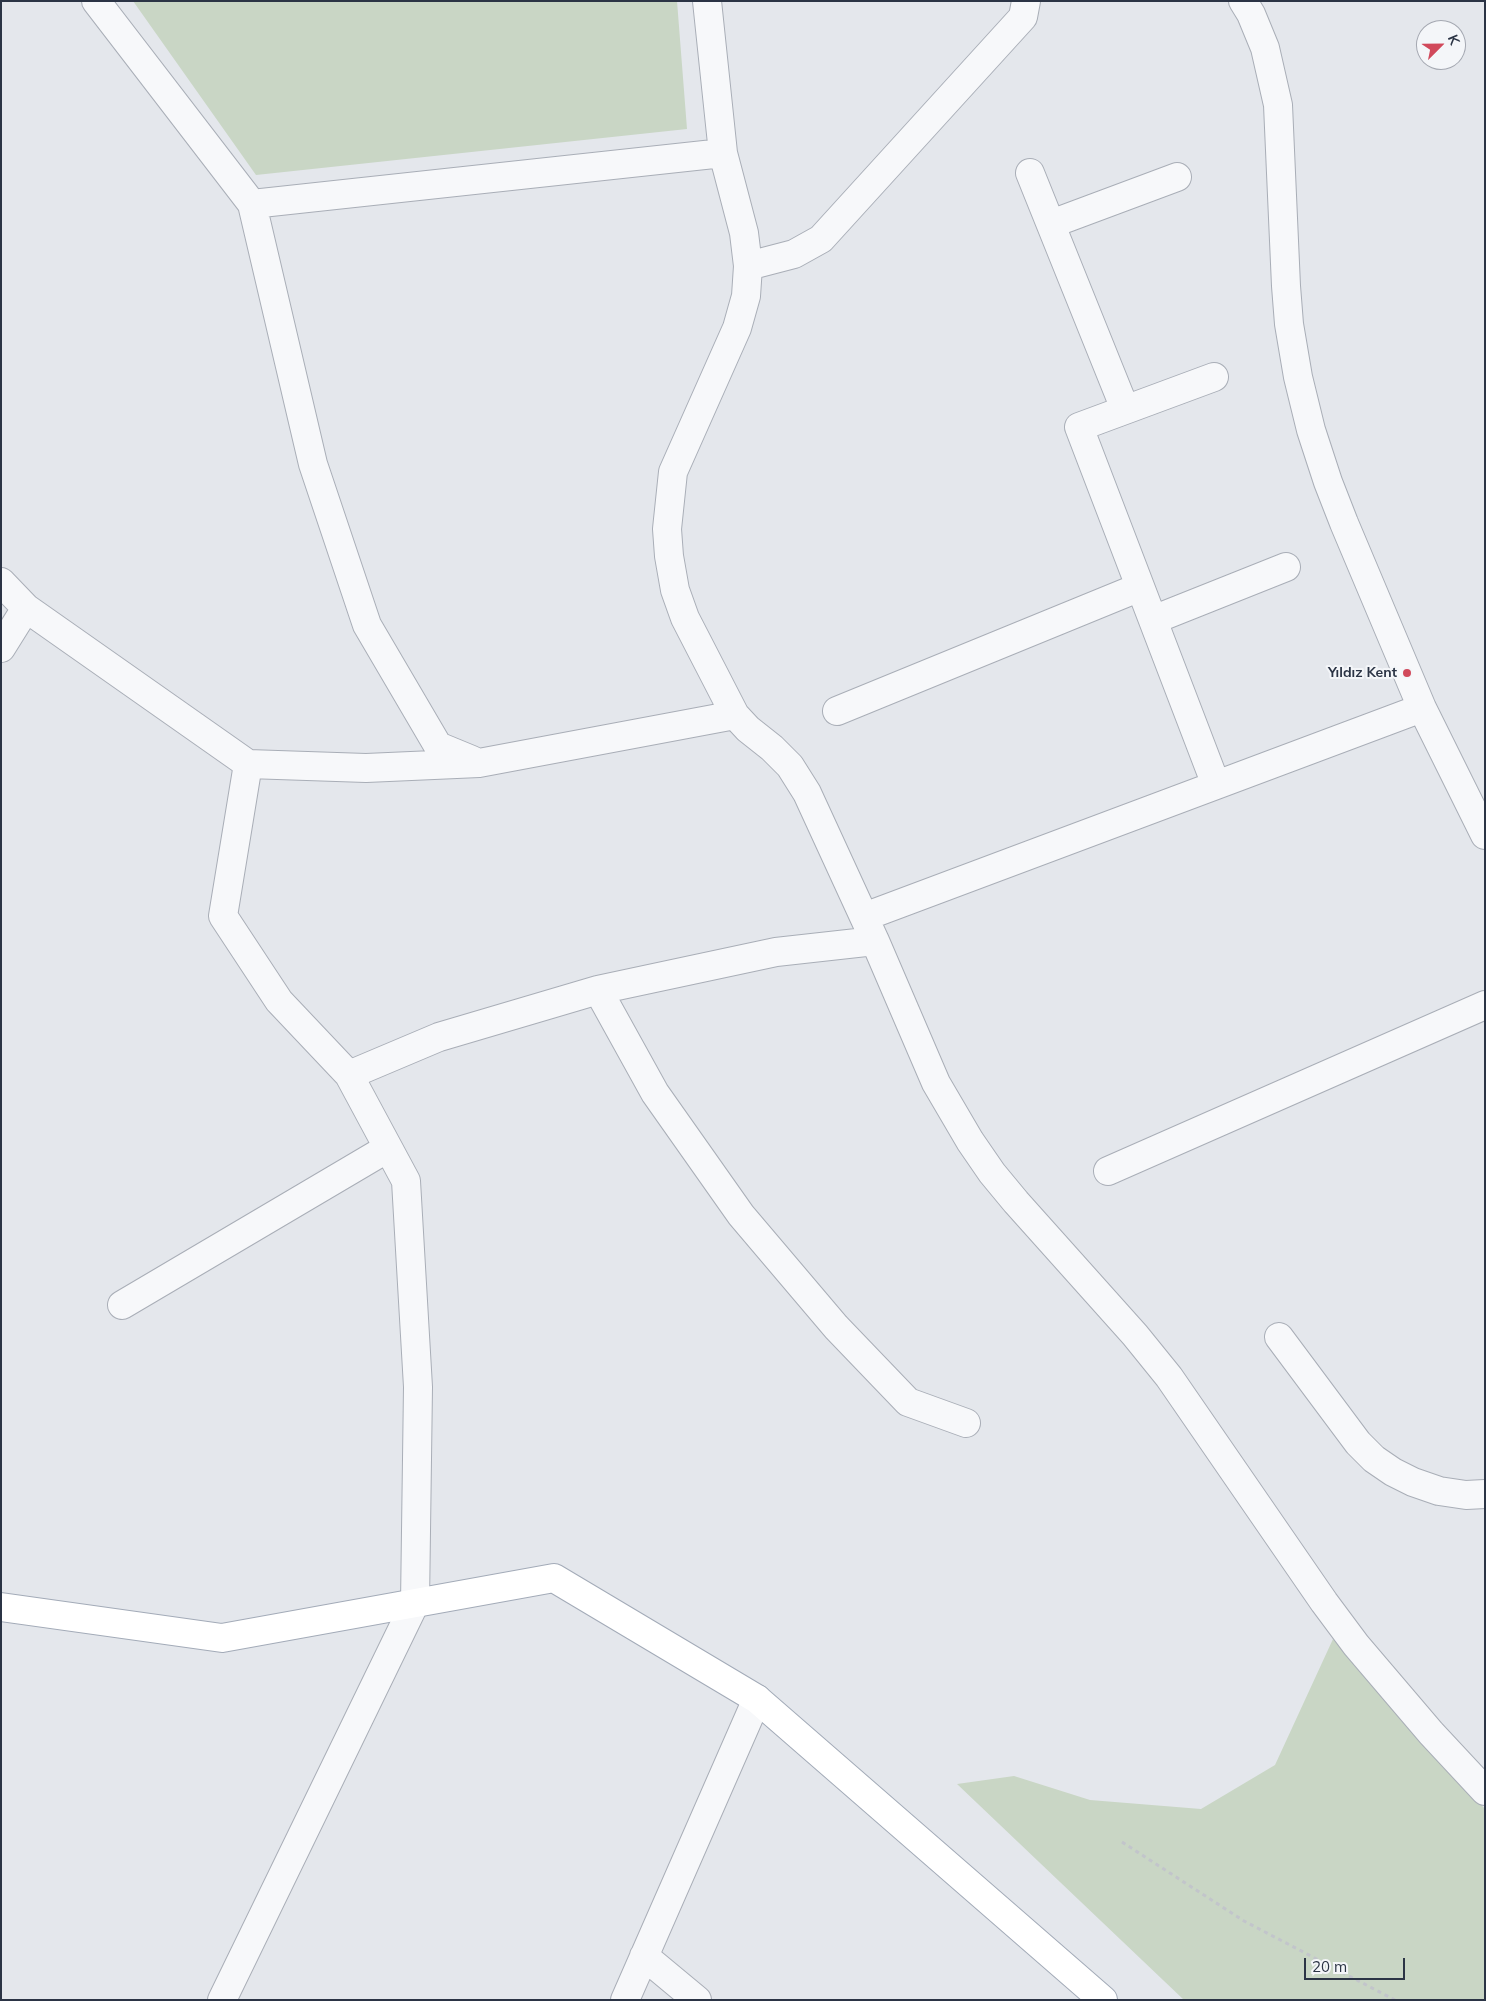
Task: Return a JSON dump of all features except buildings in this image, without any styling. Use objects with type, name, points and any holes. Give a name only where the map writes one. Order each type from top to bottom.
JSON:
[{"type":"main road","points":[[1,1607],[222,1638],[554,1578],[757,1699],[1103,2000]]},
{"type":"street","points":[[96,1],[252,204],[313,464],[367,625],[438,746],[479,763]]},
{"type":"street","points":[[707,1],[723,153],[744,233],[748,266],[746,296],[737,328],[673,472],[667,529],[669,556],[675,590],[685,618],[735,715],[790,766],[807,793],[936,1083],[965,1133],[992,1173],[1135,1335],[1169,1377],[1324,1602],[1356,1645],[1425,1726],[1485,1791]]},
{"type":"street","points":[[748,266],[794,254],[821,239],[1024,17],[1026,1]]},
{"type":"street","points":[[1243,1],[1251,14],[1265,48],[1278,104],[1289,324],[1298,377],[1311,430],[1344,523],[1422,708],[1485,835]]},
{"type":"street","points":[[252,204],[723,153]]},
{"type":"street","points":[[1030,174],[1125,409]]},
{"type":"street","points":[[1051,224],[1177,176]]},
{"type":"street","points":[[1214,377],[1079,427],[1216,785]]},
{"type":"street","points":[[1153,620],[1286,567]]},
{"type":"street","points":[[1,582],[26,608],[248,764],[366,768],[479,763],[735,715]]},
{"type":"street","points":[[837,711],[1140,587]]},
{"type":"street","points":[[1,648],[26,608]]},
{"type":"street","points":[[349,1075],[439,1037],[598,990],[776,952],[869,929],[1216,785],[1422,708]]},
{"type":"street","points":[[222,2000],[415,1604],[418,1377],[406,1181],[349,1075],[279,1001],[224,916],[248,764]]},
{"type":"street","points":[[598,990],[655,1093],[753,1230],[836,1326],[908,1402],[966,1423]]},
{"type":"street","points":[[1108,1171],[1485,1005]]},
{"type":"street","points":[[122,1305],[388,1148]]},
{"type":"street","points":[[1279,1337],[1358,1443],[1374,1459],[1393,1472],[1413,1482],[1439,1491],[1466,1495],[1485,1494]]},
{"type":"street","points":[[625,2000],[757,1699]]},
{"type":"street","points":[[644,1956],[697,2000]]},
{"type":"path","points":[[1122,1842],[1244,1920],[1395,2000]]},
{"type":"green space","points":[[133,1],[677,1],[687,129],[256,175]]},
{"type":"green space","points":[[1333,1639],[1485,1809],[1485,2000],[1184,2000],[957,1784],[1014,1776],[1090,1800],[1201,1809],[1275,1765]]},
{"type":"place","name":"Yıldız Kent","points":[[1407,673]]}]
